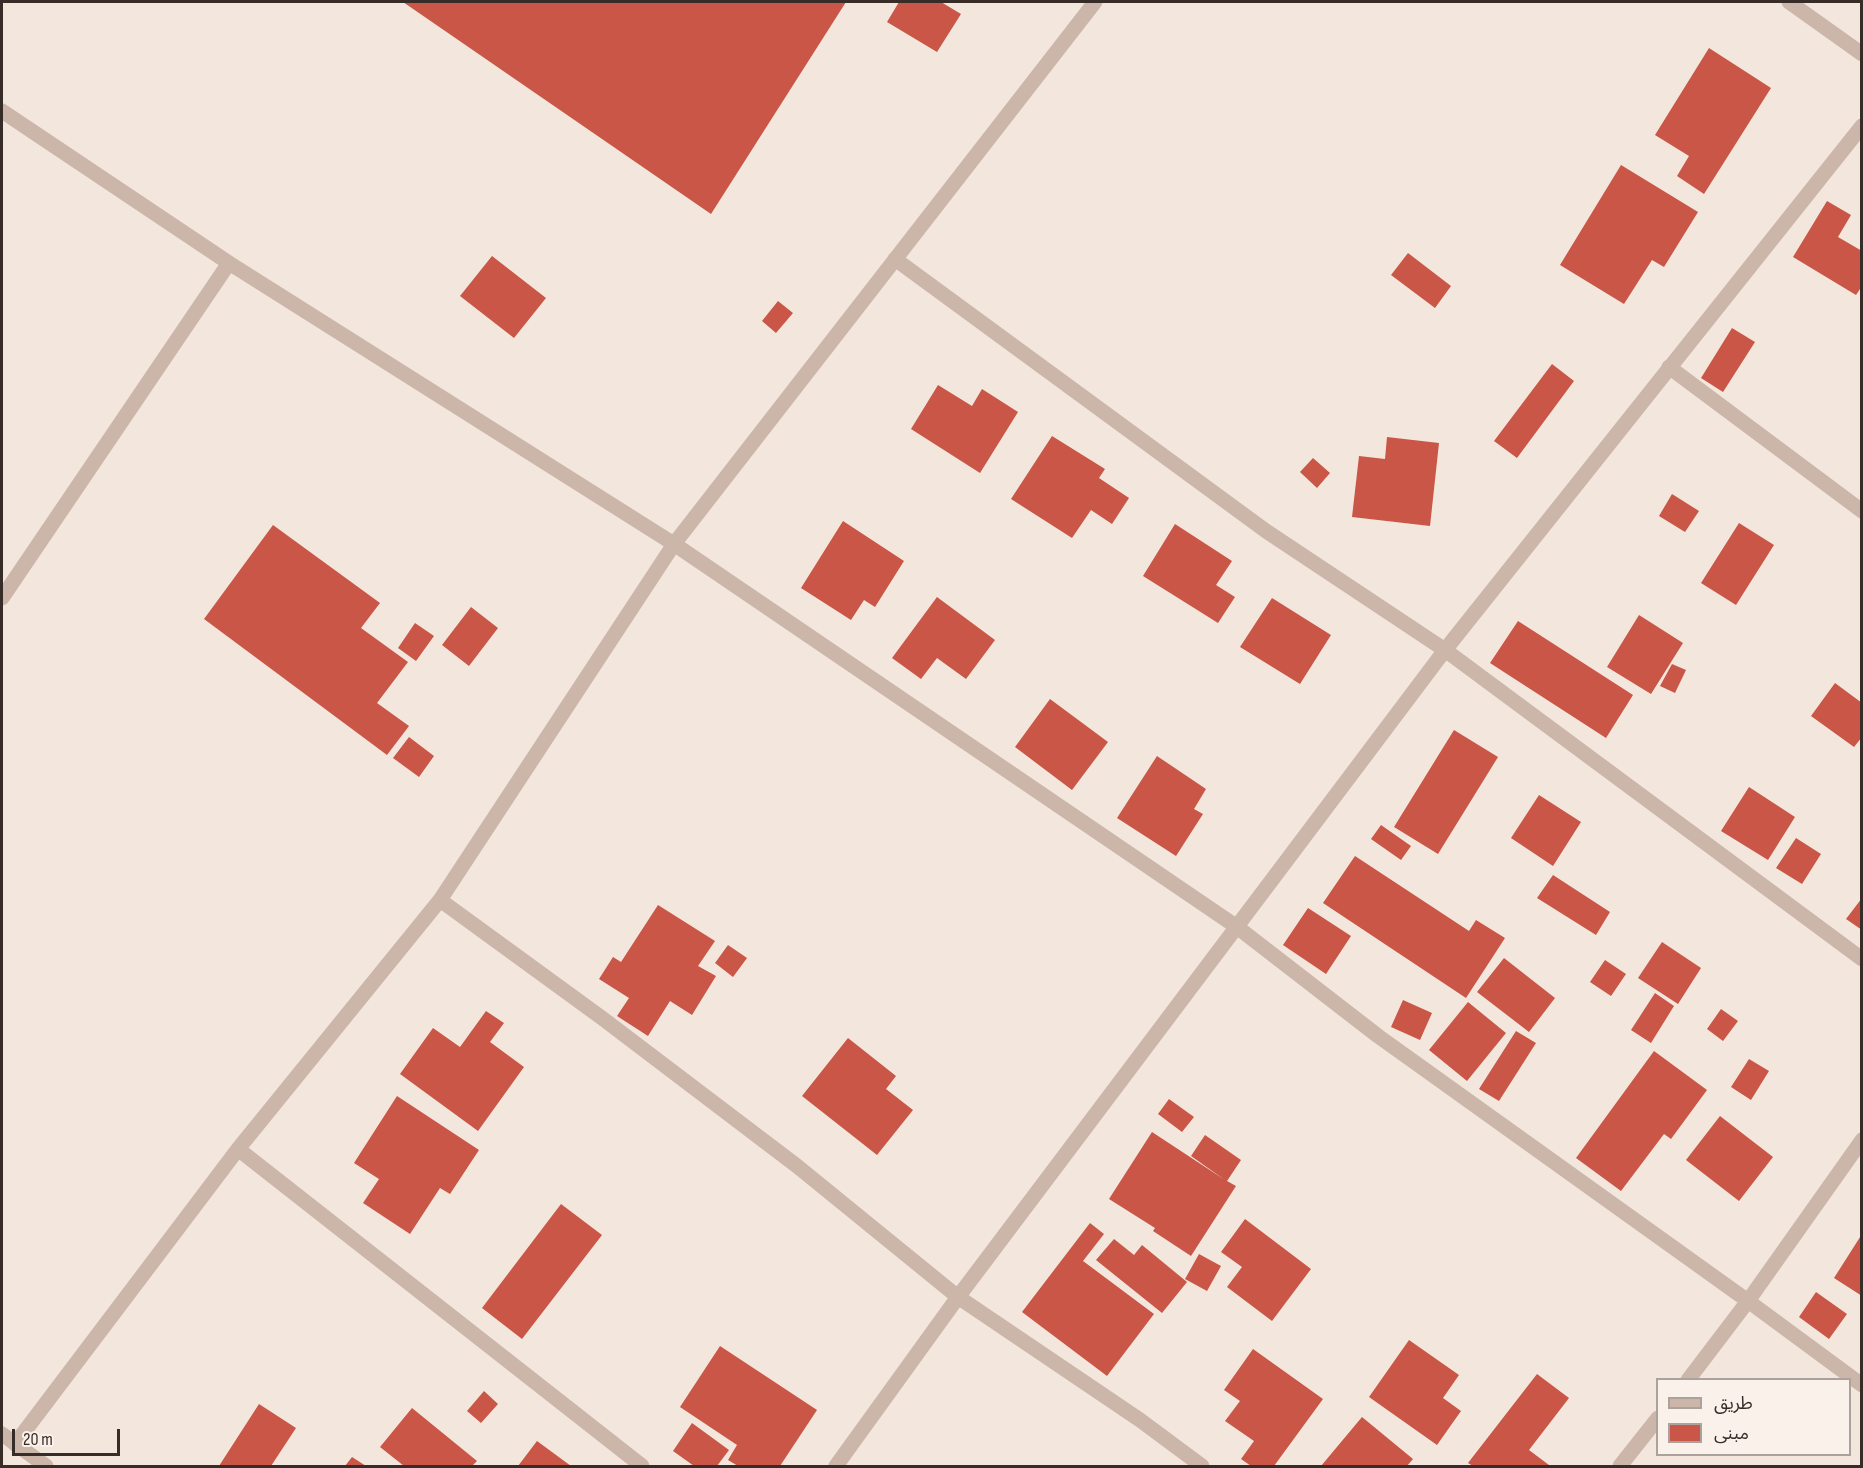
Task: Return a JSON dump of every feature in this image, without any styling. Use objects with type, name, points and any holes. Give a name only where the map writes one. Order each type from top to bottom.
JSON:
[{"type":"street","points":[[15,1444],[238,1149],[440,900],[674,544],[1095,2]]},
{"type":"street","points":[[1789,2],[1862,54]]},
{"type":"street","points":[[2,111],[229,263],[674,544],[1237,927],[1378,1036],[1749,1301],[1862,1385]]},
{"type":"street","points":[[836,1467],[958,1297],[1444,650],[1862,126]]},
{"type":"street","points":[[895,259],[1266,531],[1444,650],[1862,959]]},
{"type":"street","points":[[2,598],[229,263]]},
{"type":"street","points":[[1669,367],[1862,511]]},
{"type":"street","points":[[440,900],[592,1011],[797,1166],[958,1297],[1140,1420],[1202,1467]]},
{"type":"street","points":[[1690,1378],[1749,1301],[1862,1140]]},
{"type":"street","points":[[238,1149],[642,1467]]},
{"type":"street","points":[[1620,1467],[1656,1421]]},
{"type":"street","points":[[2,1434],[46,1467]]},
{"type":"building","points":[[403,2],[846,2],[711,214]]},
{"type":"building","points":[[899,2],[941,2],[961,14],[937,52],[887,22]]},
{"type":"building","points":[[1709,48],[1771,88],[1704,194],[1677,176],[1689,156],[1655,135]]},
{"type":"building","points":[[1621,165],[1698,212],[1664,267],[1652,260],[1624,304],[1560,265]]},
{"type":"building","points":[[1827,201],[1851,215],[1838,237],[1862,251],[1862,286],[1856,295],[1793,257]]},
{"type":"building","points":[[1408,253],[1451,286],[1435,308],[1391,275]]},
{"type":"building","points":[[492,256],[546,298],[514,338],[460,296]]},
{"type":"building","points":[[778,301],[793,313],[776,333],[762,321]]},
{"type":"building","points":[[1732,328],[1755,342],[1723,392],[1701,378]]},
{"type":"building","points":[[1552,364],[1574,381],[1517,458],[1494,441]]},
{"type":"building","points":[[938,385],[972,406],[982,389],[1018,412],[980,473],[911,429]]},
{"type":"building","points":[[1052,436],[1105,469],[1099,478],[1129,498],[1112,524],[1091,510],[1072,538],[1011,499]]},
{"type":"building","points":[[1387,437],[1439,443],[1430,526],[1352,517],[1359,456],[1385,459]]},
{"type":"building","points":[[1313,458],[1330,473],[1317,488],[1300,472]]},
{"type":"building","points":[[1672,494],[1699,511],[1685,532],[1659,516]]},
{"type":"building","points":[[843,521],[904,561],[875,607],[864,600],[851,620],[801,588]]},
{"type":"building","points":[[1739,523],[1774,545],[1736,605],[1701,583]]},
{"type":"building","points":[[1175,524],[1232,561],[1216,585],[1235,597],[1218,623],[1143,576]]},
{"type":"building","points":[[273,525],[380,603],[361,628],[408,662],[377,703],[409,726],[387,755],[204,619]]},
{"type":"building","points":[[937,597],[995,640],[966,679],[937,658],[921,679],[892,658]]},
{"type":"building","points":[[1272,598],[1331,635],[1300,684],[1240,647]]},
{"type":"building","points":[[471,607],[498,628],[469,666],[442,645]]},
{"type":"building","points":[[1639,615],[1683,643],[1651,694],[1607,667]]},
{"type":"building","points":[[1518,621],[1633,695],[1606,738],[1490,663]]},
{"type":"building","points":[[415,623],[434,636],[416,661],[398,648]]},
{"type":"building","points":[[1672,664],[1686,670],[1675,693],[1660,686]]},
{"type":"building","points":[[1835,683],[1862,703],[1862,737],[1854,747],[1811,716]]},
{"type":"building","points":[[1050,699],[1108,742],[1072,790],[1015,747]]},
{"type":"building","points":[[1454,730],[1498,757],[1438,854],[1394,827]]},
{"type":"building","points":[[409,737],[434,756],[419,777],[393,758]]},
{"type":"building","points":[[1157,756],[1206,789],[1194,809],[1203,814],[1176,856],[1117,818]]},
{"type":"building","points":[[1749,787],[1795,817],[1768,860],[1721,831]]},
{"type":"building","points":[[1539,795],[1581,822],[1553,866],[1511,838]]},
{"type":"building","points":[[1381,825],[1411,846],[1401,860],[1371,839]]},
{"type":"building","points":[[1796,838],[1821,854],[1802,884],[1776,868]]},
{"type":"building","points":[[1355,856],[1469,931],[1476,920],[1505,938],[1466,998],[1323,903]]},
{"type":"building","points":[[1553,875],[1610,912],[1596,935],[1537,898]]},
{"type":"building","points":[[1862,898],[1862,930],[1846,919]]},
{"type":"building","points":[[658,905],[715,941],[698,966],[716,976],[692,1015],[670,1001],[648,1036],[617,1016],[629,998],[599,979],[613,957],[621,962]]},
{"type":"building","points":[[1308,908],[1351,936],[1326,974],[1283,945]]},
{"type":"building","points":[[1662,942],[1701,968],[1678,1004],[1638,978]]},
{"type":"building","points":[[728,945],[747,958],[733,977],[715,963]]},
{"type":"building","points":[[1504,958],[1555,998],[1529,1032],[1477,992]]},
{"type":"building","points":[[1605,960],[1626,974],[1611,996],[1590,982]]},
{"type":"building","points":[[1655,993],[1674,1006],[1651,1043],[1631,1030]]},
{"type":"building","points":[[1403,1000],[1432,1013],[1420,1040],[1391,1027]]},
{"type":"building","points":[[1468,1002],[1506,1033],[1467,1081],[1429,1050]]},
{"type":"building","points":[[1721,1009],[1738,1021],[1723,1041],[1707,1029]]},
{"type":"building","points":[[486,1011],[504,1023],[490,1042],[524,1067],[478,1131],[400,1074],[433,1028],[460,1047]]},
{"type":"building","points":[[1516,1031],[1536,1043],[1499,1101],[1479,1089]]},
{"type":"building","points":[[848,1038],[896,1076],[886,1089],[913,1110],[877,1155],[802,1096]]},
{"type":"building","points":[[1654,1051],[1707,1090],[1671,1139],[1664,1134],[1621,1191],[1576,1158]]},
{"type":"building","points":[[1749,1059],[1769,1071],[1751,1100],[1731,1087]]},
{"type":"building","points":[[397,1096],[479,1150],[450,1194],[440,1188],[410,1234],[363,1203],[379,1179],[354,1163]]},
{"type":"building","points":[[1169,1099],[1194,1117],[1182,1132],[1158,1114]]},
{"type":"building","points":[[1720,1116],[1773,1157],[1739,1201],[1686,1160]]},
{"type":"building","points":[[1152,1132],[1225,1180],[1191,1156],[1205,1135],[1241,1160],[1227,1181],[1236,1186],[1191,1256],[1153,1231],[1155,1228],[1109,1199]]},
{"type":"building","points":[[561,1204],[602,1235],[522,1339],[482,1308]]},
{"type":"building","points":[[1245,1219],[1311,1269],[1272,1321],[1227,1287],[1242,1267],[1221,1252]]},
{"type":"building","points":[[1090,1223],[1104,1234],[1083,1261],[1154,1314],[1107,1376],[1022,1312]]},
{"type":"building","points":[[1862,1234],[1862,1296],[1834,1278]]},
{"type":"building","points":[[1114,1239],[1134,1255],[1142,1245],[1187,1282],[1162,1313],[1096,1260]]},
{"type":"building","points":[[1199,1254],[1221,1266],[1207,1291],[1185,1279]]},
{"type":"building","points":[[1816,1292],[1847,1314],[1829,1339],[1799,1317]]},
{"type":"building","points":[[1409,1340],[1459,1375],[1443,1398],[1461,1411],[1437,1445],[1369,1397]]},
{"type":"building","points":[[720,1346],[817,1410],[780,1466],[738,1466],[728,1460],[737,1445],[680,1407]]},
{"type":"building","points":[[1253,1349],[1323,1399],[1274,1466],[1251,1466],[1241,1459],[1254,1441],[1225,1421],[1240,1401],[1224,1390]]},
{"type":"building","points":[[1537,1374],[1569,1398],[1529,1450],[1549,1465],[1473,1466],[1468,1463]]},
{"type":"building","points":[[484,1391],[498,1404],[481,1423],[467,1411]]},
{"type":"building","points":[[259,1404],[296,1428],[271,1466],[219,1466]]},
{"type":"building","points":[[412,1408],[477,1461],[472,1466],[404,1466],[380,1447]]},
{"type":"building","points":[[1362,1417],[1413,1459],[1407,1466],[1321,1466]]},
{"type":"building","points":[[692,1423],[729,1450],[717,1466],[694,1466],[673,1451]]},
{"type":"building","points":[[537,1441],[571,1466],[518,1466]]},
{"type":"building","points":[[352,1457],[366,1466],[345,1466]]}]
